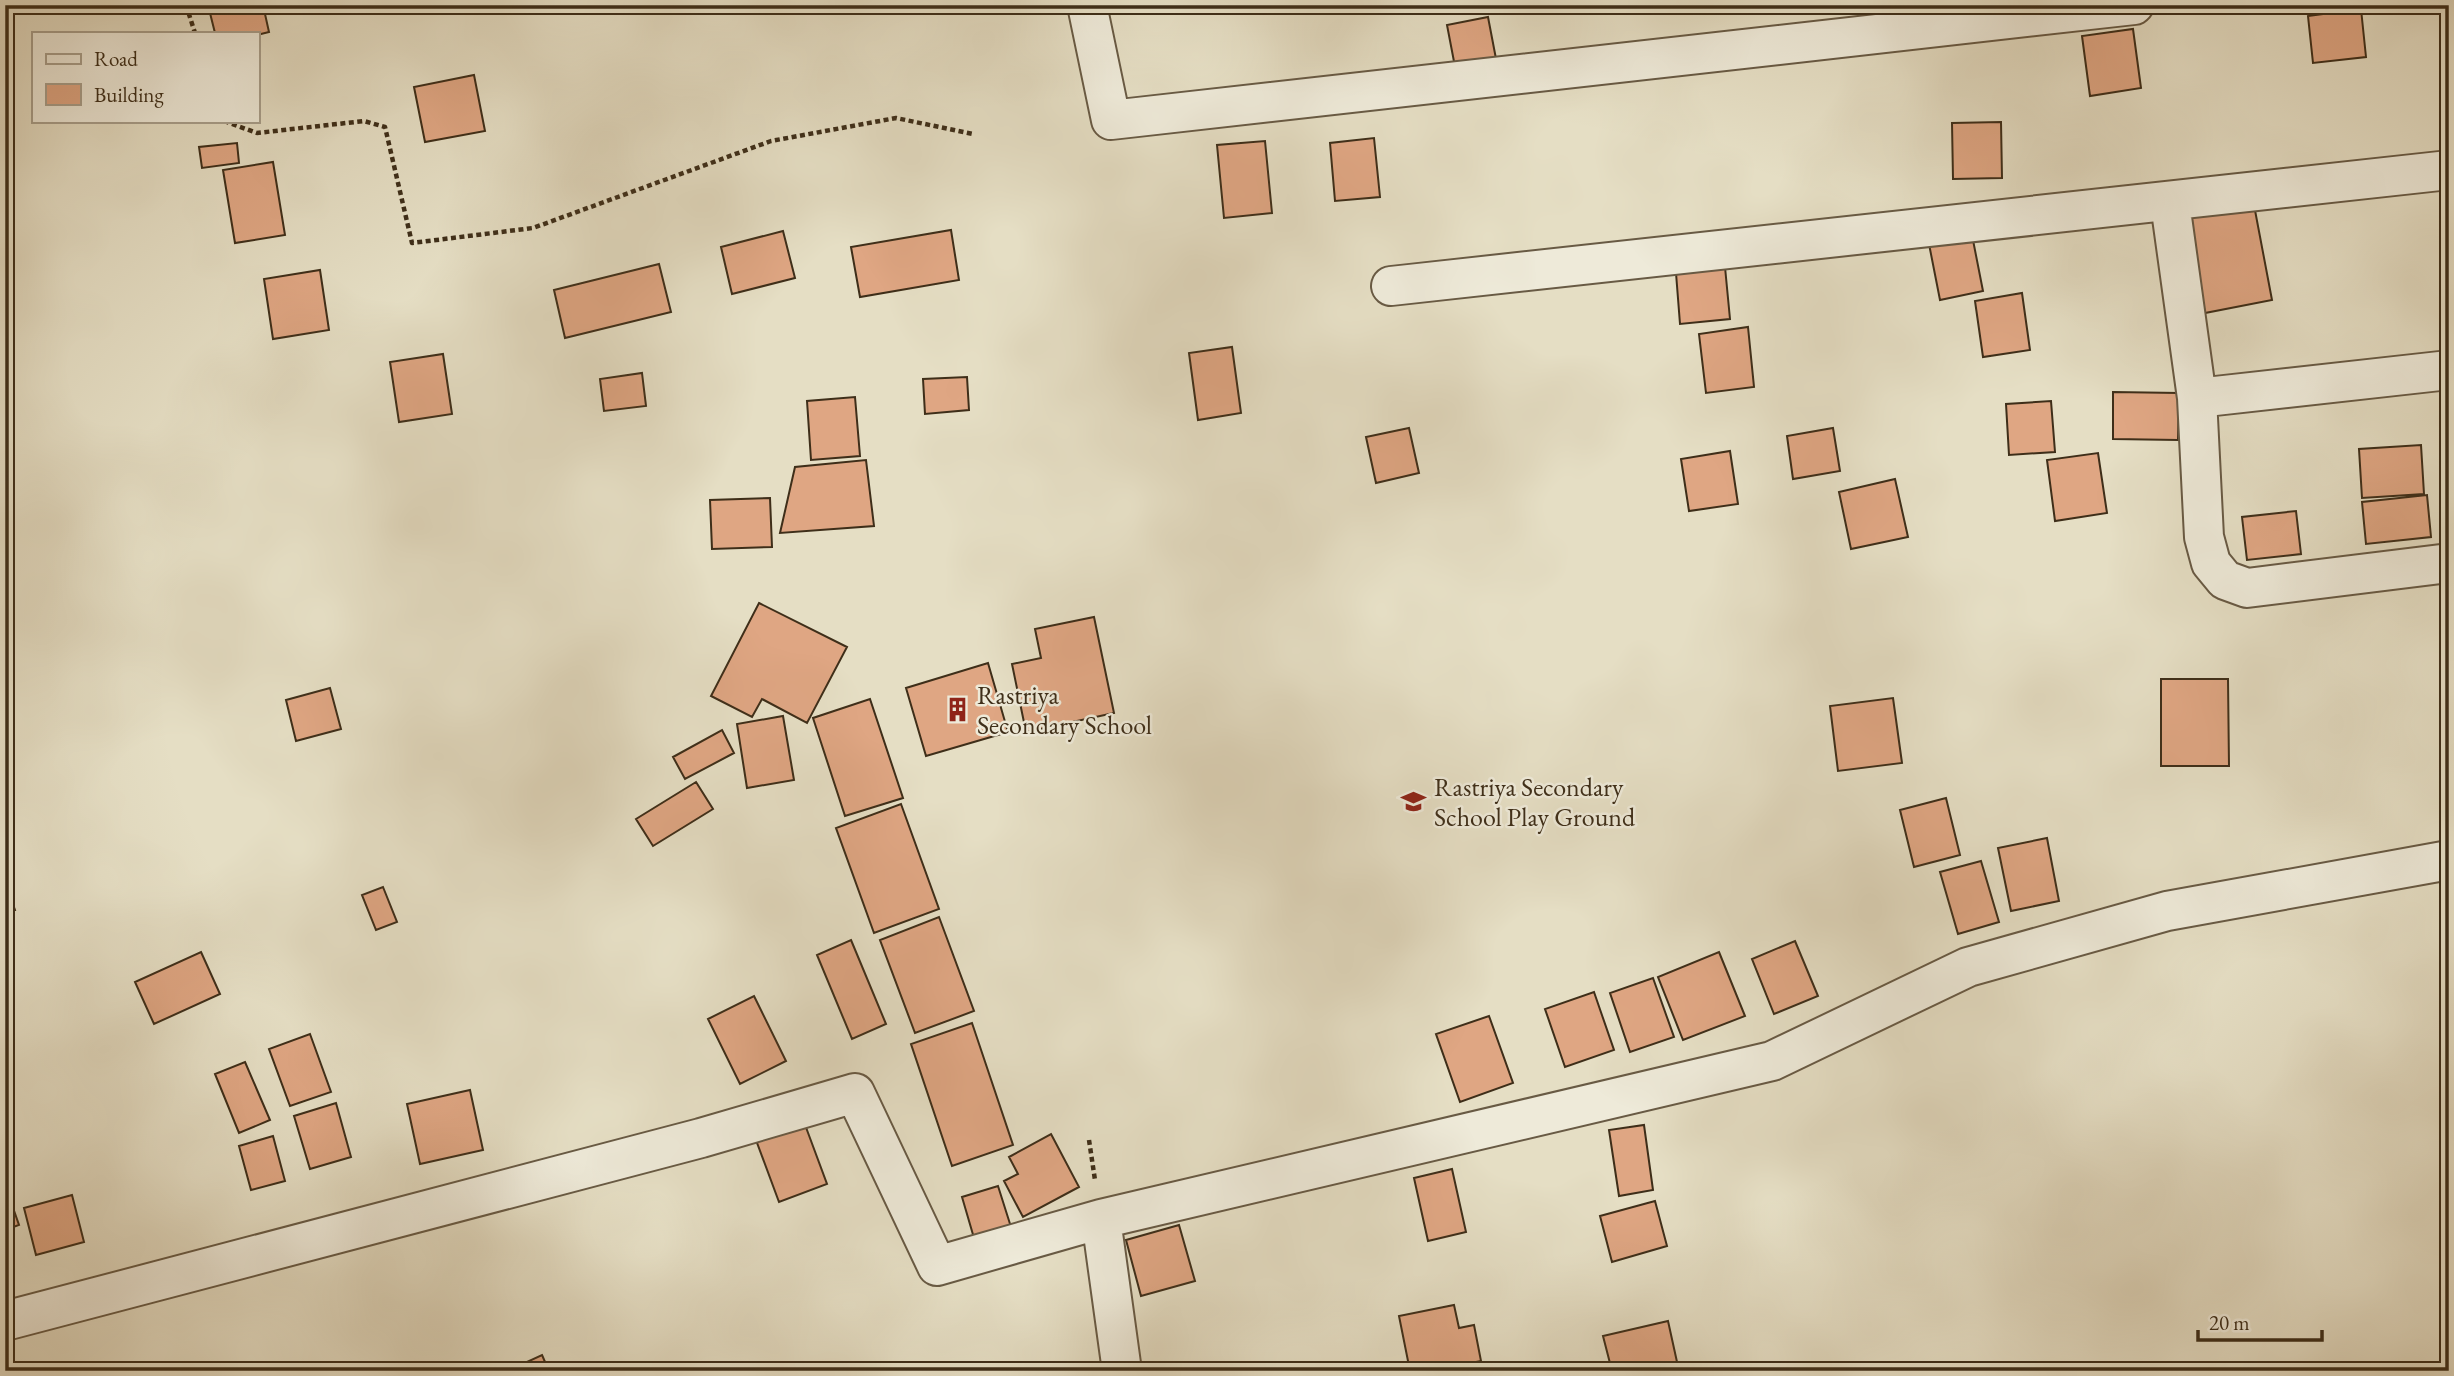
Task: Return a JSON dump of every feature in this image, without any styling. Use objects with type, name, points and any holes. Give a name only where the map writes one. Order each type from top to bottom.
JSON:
[{"type":"street","points":[[1087,5],[1111,120],[2134,5]]},
{"type":"street","points":[[1391,286],[2171,203],[2449,170]]},
{"type":"street","points":[[2171,203],[2197,398],[2204,537],[2211,563],[2225,580],[2247,588],[2449,563]]},
{"type":"street","points":[[2197,398],[2448,375]]},
{"type":"street","points":[[5,1321],[701,1138],[855,1093],[937,1266],[1101,1219],[1772,1061],[1968,967],[2166,911],[2449,860]]},
{"type":"street","points":[[1101,1219],[1122,1371]]},
{"type":"path","points":[[186,5],[195,32]]},
{"type":"path","points":[[227,122],[257,133],[363,121],[385,127],[412,243],[533,228],[771,141],[895,118],[973,134]]},
{"type":"building","points":[[208,5],[263,5],[269,32],[259,34],[259,32],[215,32]]},
{"type":"building","points":[[2361,9],[2366,57],[2313,63],[2308,16]]},
{"type":"building","points":[[1488,17],[1497,64],[1456,72],[1447,25]]},
{"type":"building","points":[[2133,29],[2141,88],[2090,96],[2082,36]]},
{"type":"building","points":[[474,75],[485,131],[425,142],[414,87]]},
{"type":"building","points":[[2001,122],[2002,178],[1953,179],[1952,123]]},
{"type":"building","points":[[1374,138],[1380,197],[1335,201],[1330,143]]},
{"type":"building","points":[[1265,141],[1272,213],[1224,218],[1217,145]]},
{"type":"building","points":[[237,143],[239,163],[202,168],[199,147]]},
{"type":"building","points":[[273,162],[285,235],[235,243],[223,170]]},
{"type":"building","points":[[2254,205],[2272,300],[2205,313],[2187,218]]},
{"type":"building","points":[[951,230],[959,280],[860,297],[851,247]]},
{"type":"building","points":[[783,231],[795,278],[732,294],[721,247]]},
{"type":"building","points":[[1972,235],[1983,291],[1940,300],[1929,244]]},
{"type":"building","points":[[659,264],[671,312],[565,338],[554,290]]},
{"type":"building","points":[[1725,267],[1730,319],[1680,324],[1676,273]]},
{"type":"building","points":[[320,270],[329,330],[273,339],[264,279]]},
{"type":"building","points":[[2022,293],[2030,350],[1983,357],[1975,301]]},
{"type":"building","points":[[1748,327],[1754,387],[1706,393],[1699,334]]},
{"type":"building","points":[[1232,347],[1241,413],[1198,420],[1189,353]]},
{"type":"building","points":[[443,354],[452,414],[399,422],[390,362]]},
{"type":"building","points":[[642,373],[646,406],[604,411],[600,379]]},
{"type":"building","points":[[967,377],[969,410],[925,414],[923,379]]},
{"type":"building","points":[[2113,392],[2179,393],[2178,440],[2113,439]]},
{"type":"building","points":[[855,397],[860,456],[811,460],[807,401]]},
{"type":"building","points":[[2051,401],[2055,452],[2009,455],[2006,404]]},
{"type":"building","points":[[1409,428],[1419,473],[1376,483],[1366,437]]},
{"type":"building","points":[[1833,428],[1840,471],[1793,479],[1787,436]]},
{"type":"building","points":[[2421,445],[2424,494],[2362,498],[2359,449]]},
{"type":"building","points":[[1730,451],[1738,504],[1689,511],[1681,459]]},
{"type":"building","points":[[2098,453],[2107,513],[2055,521],[2047,460]]},
{"type":"building","points":[[866,460],[874,526],[780,533],[795,467]]},
{"type":"building","points":[[1895,479],[1908,537],[1851,549],[1839,492]]},
{"type":"building","points":[[2427,495],[2431,537],[2366,544],[2362,502]]},
{"type":"building","points":[[770,498],[772,547],[712,549],[710,500]]},
{"type":"building","points":[[2296,511],[2301,554],[2247,560],[2242,517]]},
{"type":"building","points":[[759,603],[847,647],[807,723],[762,699],[752,717],[711,696]]},
{"type":"building","points":[[1094,617],[1114,713],[1026,732],[1012,664],[1041,658],[1035,629]]},
{"type":"building","name":"Rastriya Secondary School","points":[[988,663],[1008,732],[926,756],[906,688]]},
{"type":"building","points":[[2161,679],[2228,679],[2229,766],[2161,766]]},
{"type":"building","points":[[330,688],[341,729],[296,741],[286,700]]},
{"type":"building","points":[[1893,698],[1902,763],[1838,771],[1830,706]]},
{"type":"building","points":[[870,699],[903,798],[845,816],[813,718]]},
{"type":"building","points":[[783,716],[794,780],[747,788],[737,724]]},
{"type":"building","points":[[722,730],[734,753],[685,779],[673,757]]},
{"type":"building","points":[[696,782],[713,809],[653,846],[636,819]]},
{"type":"building","points":[[1946,798],[1960,855],[1914,867],[1900,810]]},
{"type":"building","points":[[901,804],[939,909],[874,933],[836,828]]},
{"type":"building","points":[[2047,838],[2059,901],[2011,911],[1998,848]]},
{"type":"building","points":[[1981,861],[1999,922],[1958,934],[1940,872]]},
{"type":"building","points":[[5,881],[15,910],[5,913]]},
{"type":"building","points":[[383,887],[397,922],[376,930],[362,895]]},
{"type":"building","points":[[939,917],[974,1011],[915,1033],[880,940]]},
{"type":"building","points":[[851,940],[886,1024],[852,1039],[817,955]]},
{"type":"building","points":[[1795,941],[1818,996],[1774,1014],[1752,959]]},
{"type":"building","points":[[201,952],[220,994],[154,1024],[135,982]]},
{"type":"building","points":[[1719,952],[1745,1016],[1683,1040],[1658,977]]},
{"type":"building","points":[[1653,978],[1674,1037],[1630,1052],[1610,993]]},
{"type":"building","points":[[1594,992],[1614,1050],[1565,1067],[1545,1009]]},
{"type":"building","points":[[754,996],[786,1061],[740,1084],[708,1019]]},
{"type":"building","points":[[1489,1016],[1513,1083],[1460,1102],[1436,1034]]},
{"type":"building","points":[[972,1023],[1013,1145],[952,1166],[911,1044]]},
{"type":"building","points":[[310,1034],[331,1092],[290,1106],[269,1049]]},
{"type":"building","points":[[245,1062],[270,1120],[239,1133],[215,1074]]},
{"type":"building","points":[[470,1090],[483,1150],[420,1164],[407,1104]]},
{"type":"building","points":[[336,1103],[351,1157],[310,1169],[294,1116]]},
{"type":"building","points":[[804,1122],[827,1184],[779,1202],[756,1140]]},
{"type":"building","points":[[1644,1125],[1653,1190],[1619,1196],[1609,1130]]},
{"type":"building","points":[[1051,1134],[1079,1187],[1023,1217],[1004,1181],[1018,1174],[1009,1157]]},
{"type":"building","points":[[273,1136],[285,1181],[251,1190],[239,1146]]},
{"type":"building","points":[[1452,1169],[1466,1232],[1428,1241],[1414,1178]]},
{"type":"building","points":[[5,1185],[19,1225],[5,1230]]},
{"type":"building","points":[[998,1186],[1011,1227],[974,1238],[962,1197]]},
{"type":"building","points":[[72,1195],[84,1242],[36,1255],[24,1208]]},
{"type":"building","points":[[1655,1201],[1667,1246],[1612,1262],[1600,1216]]},
{"type":"building","points":[[1179,1225],[1195,1281],[1141,1296],[1126,1240]]},
{"type":"building","points":[[1454,1305],[1459,1328],[1474,1325],[1481,1361],[1432,1371],[1410,1371],[1399,1316]]},
{"type":"building","points":[[1668,1321],[1679,1371],[1612,1371],[1603,1336]]},
{"type":"building","points":[[542,1355],[549,1371],[507,1371]]},
{"type":"place","name":"Rastriya Secondary School","points":[[957,710]]},
{"type":"place","name":"Rastriya Secondary School Play Ground","points":[[1414,802]]}]
